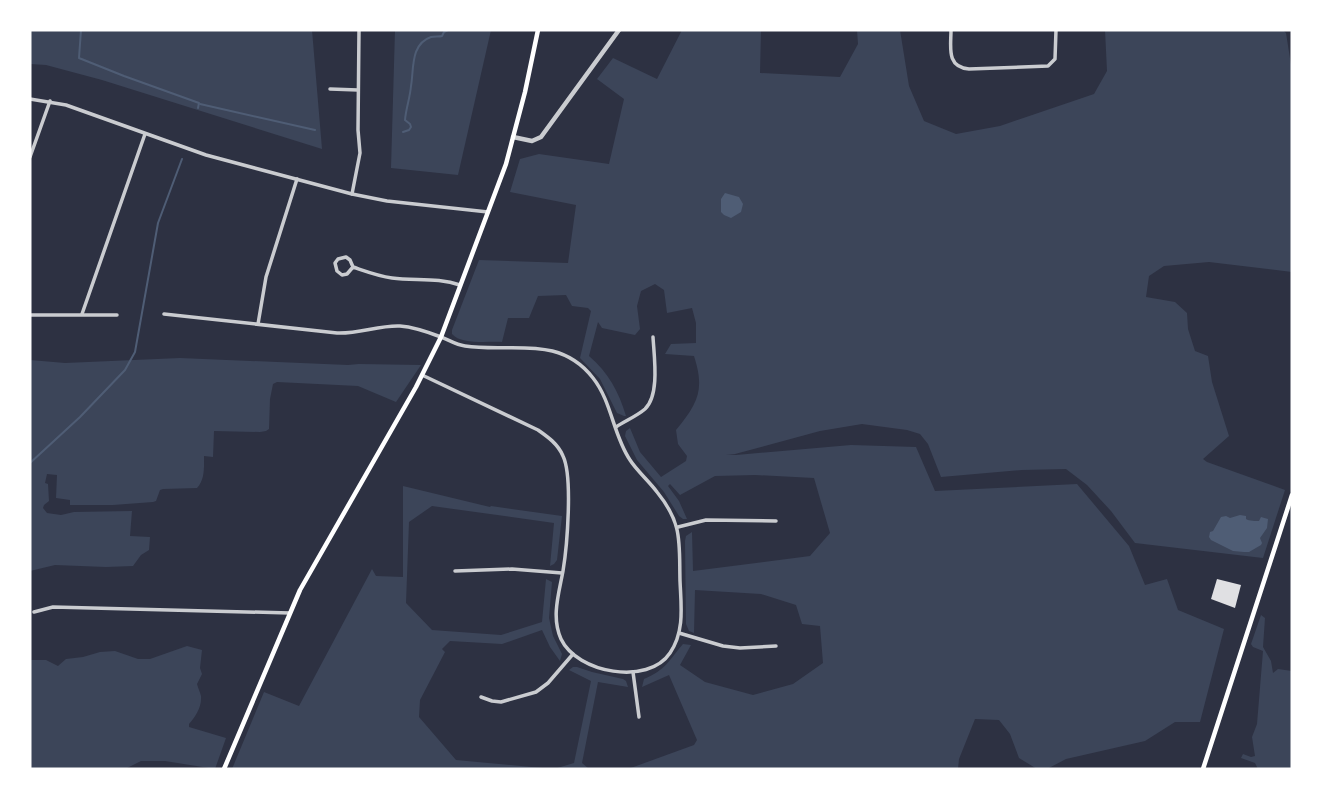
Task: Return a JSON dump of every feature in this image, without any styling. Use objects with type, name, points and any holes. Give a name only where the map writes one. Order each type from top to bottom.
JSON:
[{"type":"main road","points":[[224,769],[289,613],[312,567],[441,337],[513,137],[538,30]]},
{"type":"main road","points":[[1203,769],[1292,495]]},
{"type":"street","points":[[352,194],[360,153],[359,30]]},
{"type":"street","points":[[513,137],[532,141],[541,136],[619,30]]},
{"type":"street","points":[[951,30],[953,61],[962,68],[970,69],[1048,66],[1055,59],[1056,30]]},
{"type":"street","points":[[330,89],[358,90]]},
{"type":"street","points":[[30,99],[76,108],[206,155],[352,194],[387,201],[488,212]]},
{"type":"street","points":[[30,157],[50,101]]},
{"type":"street","points":[[82,314],[145,134]]},
{"type":"street","points":[[258,324],[268,270],[298,179]]},
{"type":"street","points":[[346,257],[353,267],[350,272],[342,275],[337,271],[335,263],[346,257]]},
{"type":"street","points":[[353,267],[392,278],[446,280],[461,286]]},
{"type":"street","points":[[164,314],[343,333],[402,326],[463,346],[548,350],[566,356],[584,368],[598,385],[629,459],[666,503],[678,527],[681,623],[670,653],[662,662],[647,670],[620,671],[583,661],[573,654],[561,638],[557,625],[556,607],[568,518],[567,468],[560,450],[538,430],[422,375]]},
{"type":"street","points":[[30,315],[117,315]]},
{"type":"street","points":[[616,427],[651,402],[654,392],[653,337]]},
{"type":"street","points":[[678,527],[705,520],[776,521]]},
{"type":"street","points":[[455,570],[512,569],[562,573]]},
{"type":"street","points":[[34,612],[53,607],[289,613]]},
{"type":"street","points":[[679,634],[740,648],[776,646]]},
{"type":"street","points":[[481,697],[501,702],[537,692],[573,654]]},
{"type":"street","points":[[633,672],[639,718]]},
{"type":"shaded area","points":[[30,30],[312,30],[322,149],[102,80],[46,65],[30,64]]},
{"type":"shaded area","points":[[395,30],[491,30],[458,175],[391,168]]},
{"type":"shaded area","points":[[682,30],[761,30],[760,73],[840,77],[858,44],[857,30],[900,30],[909,86],[924,121],[956,134],[1000,126],[1094,94],[1107,71],[1105,30],[1283,30],[1286,33],[1292,71],[1292,272],[1209,262],[1164,266],[1149,276],[1146,297],[1175,302],[1187,313],[1188,329],[1195,351],[1208,356],[1212,382],[1229,436],[1203,459],[1285,490],[1263,558],[1135,543],[1087,485],[1066,469],[941,477],[928,444],[920,434],[907,430],[862,424],[820,431],[735,454],[726,454],[736,455],[851,445],[916,447],[935,491],[1077,484],[1129,546],[1145,585],[1167,579],[1178,610],[1224,629],[1200,722],[1175,722],[1145,741],[1066,759],[1047,769],[1037,769],[1019,758],[1010,734],[999,720],[975,719],[959,759],[958,769],[628,769],[694,745],[697,740],[669,675],[642,687],[644,679],[662,668],[683,644],[691,645],[680,665],[705,682],[753,695],[793,684],[823,663],[820,626],[802,624],[796,605],[761,594],[695,590],[694,633],[689,631],[686,624],[686,536],[692,532],[693,571],[810,556],[830,533],[814,478],[715,476],[680,495],[670,484],[668,486],[687,519],[679,516],[664,492],[637,460],[625,436],[630,428],[640,452],[661,477],[686,461],[687,456],[678,444],[676,430],[694,404],[699,378],[694,356],[665,354],[671,344],[696,343],[696,323],[692,308],[667,313],[664,290],[655,284],[641,291],[637,306],[640,329],[635,335],[602,328],[598,322],[589,356],[612,383],[626,416],[617,413],[600,379],[580,358],[591,311],[588,308],[572,306],[566,295],[538,296],[529,318],[508,318],[502,342],[462,340],[452,334],[452,330],[479,260],[568,263],[576,205],[510,192],[520,159],[539,154],[609,164],[624,99],[597,79],[613,58],[657,79]]},
{"type":"shaded area","points":[[725,193],[739,197],[743,204],[741,212],[731,218],[721,212],[721,199]]},
{"type":"shaded area","points":[[180,358],[348,365],[421,365],[396,402],[358,386],[273,384],[269,429],[260,432],[214,431],[213,457],[204,456],[200,485],[197,488],[160,490],[153,502],[70,505],[70,500],[56,498],[57,475],[47,474],[45,483],[48,484],[49,501],[43,508],[47,513],[61,515],[74,512],[132,511],[130,536],[150,537],[149,550],[141,555],[133,566],[55,565],[30,571],[30,360],[65,363]]},
{"type":"shaded area","points":[[403,486],[490,507],[562,516],[557,560],[550,566],[554,523],[432,506],[409,522],[406,603],[432,630],[501,635],[542,622],[546,579],[552,582],[549,618],[553,636],[562,654],[560,661],[542,630],[502,644],[450,641],[442,649],[445,652],[420,700],[419,717],[456,760],[553,769],[232,769],[264,692],[299,706],[372,569],[376,576],[403,577]]},
{"type":"shaded area","points":[[1240,515],[1251,521],[1259,521],[1261,517],[1268,519],[1267,528],[1260,538],[1261,545],[1249,552],[1233,551],[1211,540],[1210,532],[1221,517]]},
{"type":"shaded area","points":[[1261,615],[1265,618],[1263,647],[1271,661],[1273,673],[1278,669],[1292,671],[1292,769],[1258,769],[1255,763],[1241,758],[1243,754],[1255,756],[1252,737],[1257,724],[1263,651],[1251,644]]},
{"type":"shaded area","points":[[187,646],[202,650],[202,674],[197,684],[201,696],[200,704],[189,727],[226,738],[215,769],[165,761],[141,761],[125,769],[30,769],[30,660],[46,660],[58,666],[66,659],[115,651],[138,659],[150,659]]},
{"type":"shaded area","points":[[573,667],[623,679],[628,687],[598,682],[582,763],[589,769],[554,769],[574,763],[591,681],[569,670]]},
{"type":"building","points":[[1217,579],[1241,585],[1235,608],[1211,599]]},
{"type":"waterway","points":[[81,30],[79,58],[199,103],[198,108]]},
{"type":"waterway","points":[[403,132],[411,127],[405,120],[416,51],[424,40],[442,36],[448,30]]},
{"type":"waterway","points":[[200,104],[315,130]]},
{"type":"waterway","points":[[30,463],[80,417],[125,370],[135,352],[158,223],[182,159]]}]
